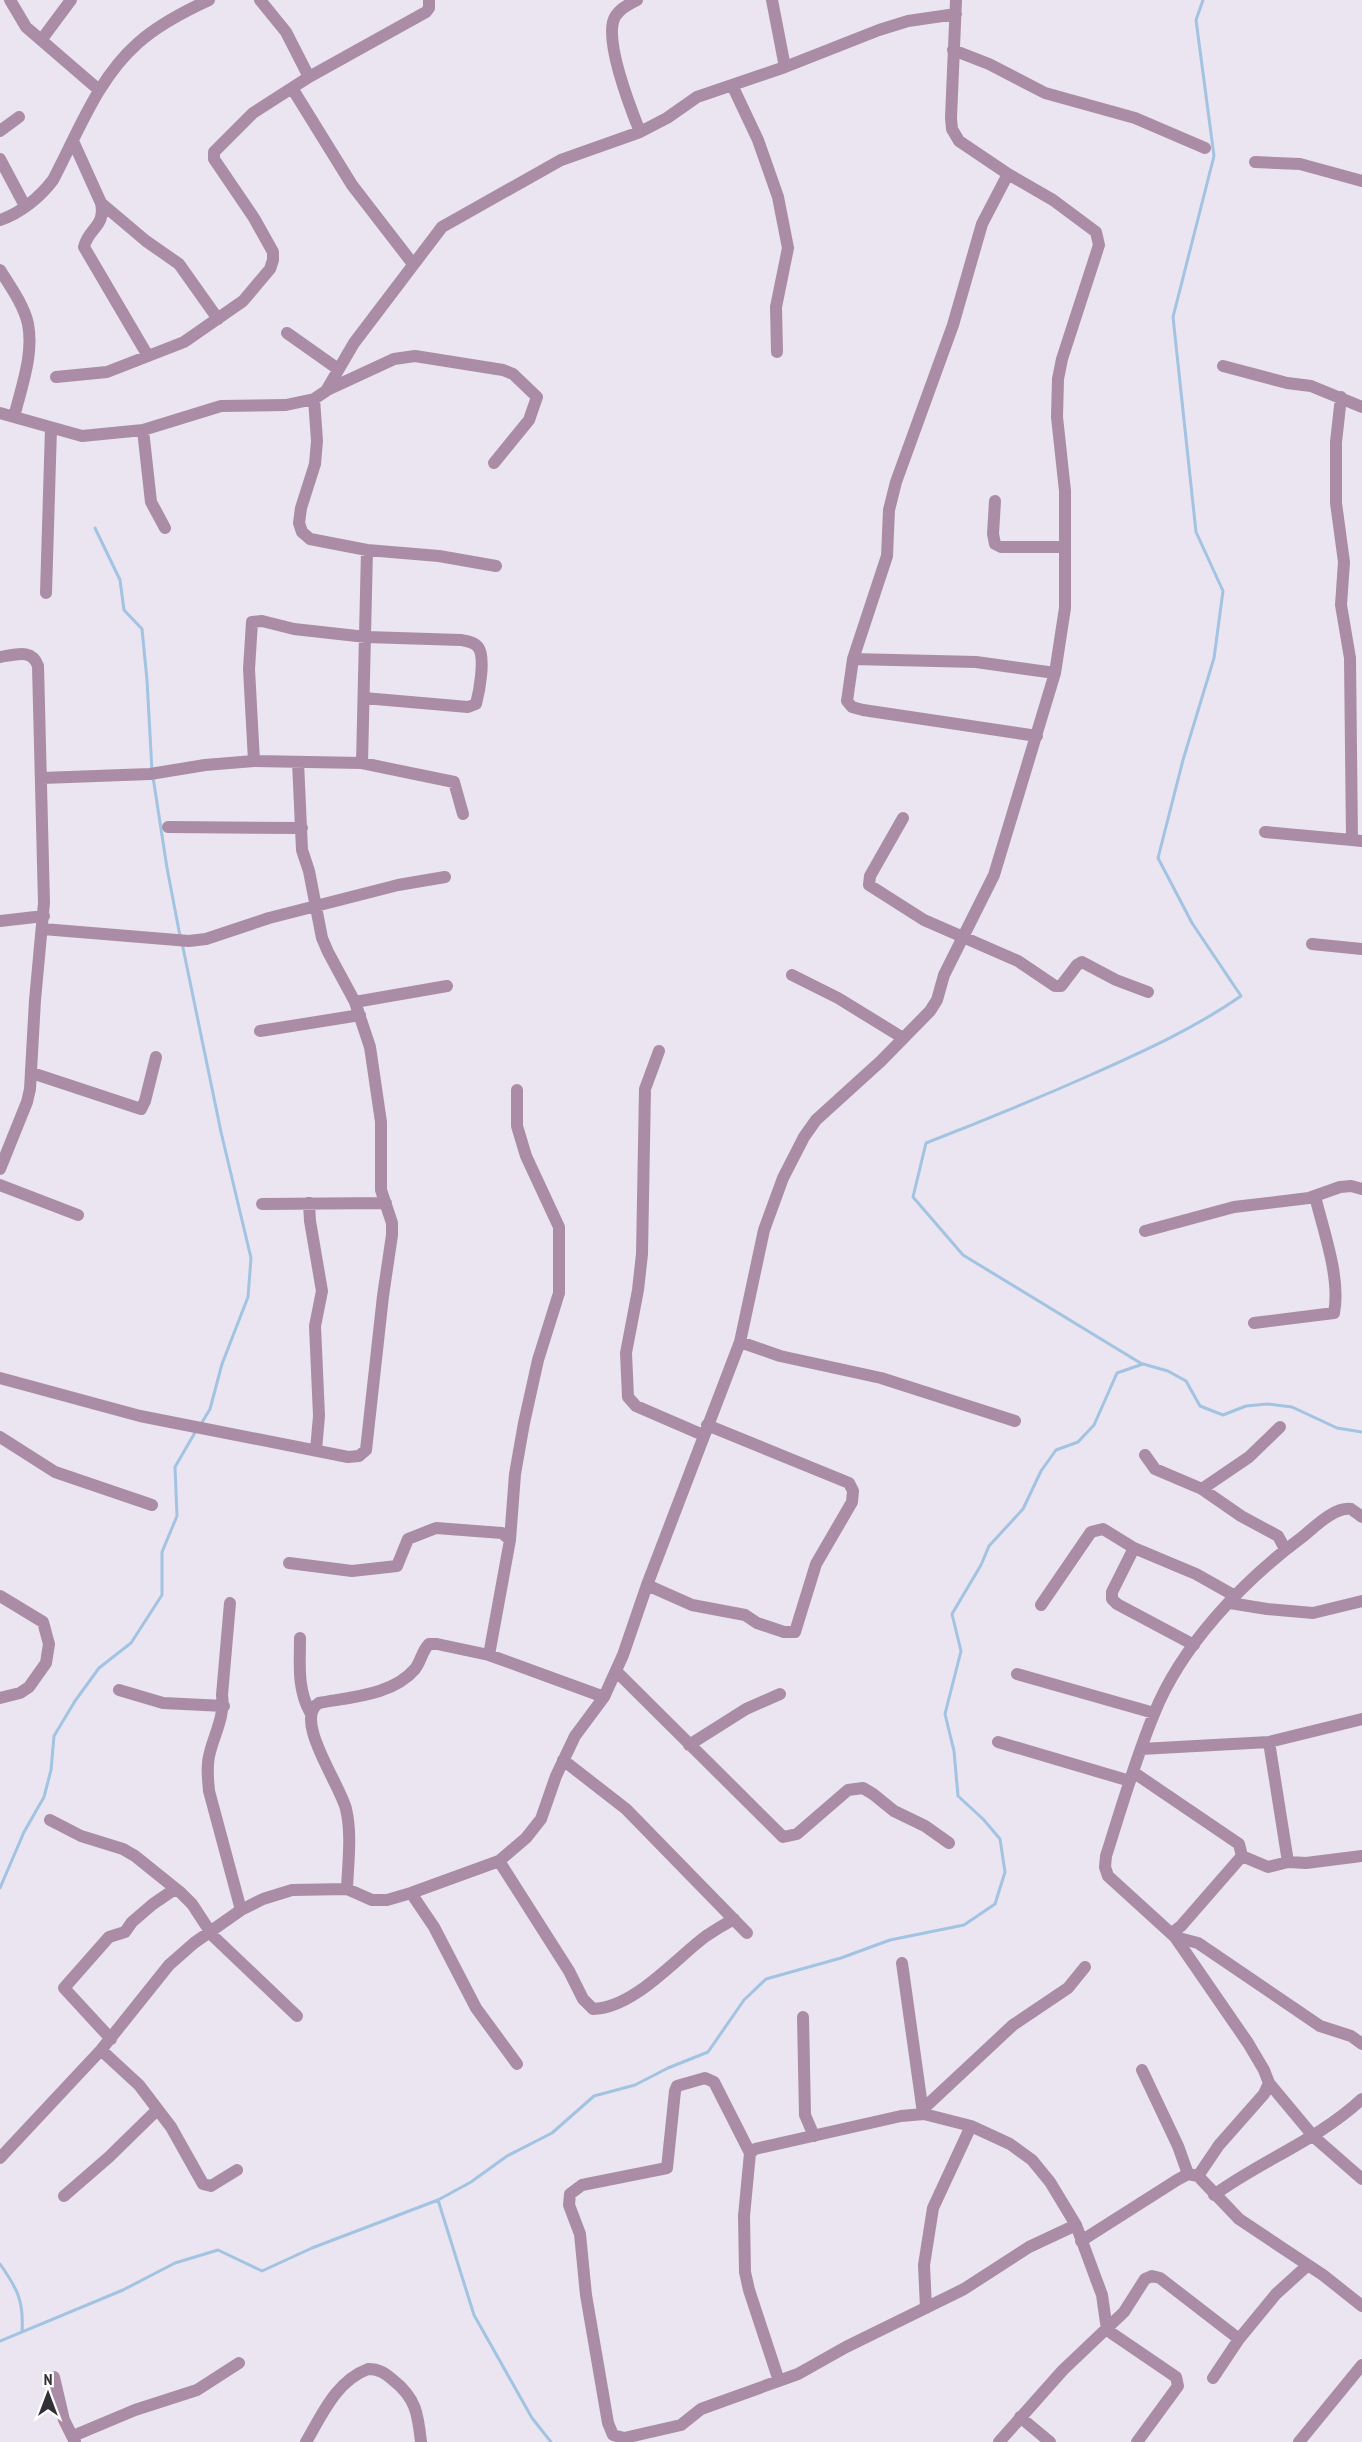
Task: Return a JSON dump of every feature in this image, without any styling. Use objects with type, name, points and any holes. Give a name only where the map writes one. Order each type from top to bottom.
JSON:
[{"type":"street","points":[[10,0],[26,27],[99,90]]},
{"type":"street","points":[[42,39],[71,0]]},
{"type":"street","points":[[0,220],[36,199],[53,180],[99,90],[119,63],[139,42],[187,10],[209,0]]},
{"type":"street","points":[[260,0],[286,32],[309,77]]},
{"type":"street","points":[[56,377],[107,372],[184,342],[243,301],[270,269],[273,252],[254,218],[214,159],[214,152],[246,119],[309,77],[426,12],[429,8],[429,0]]},
{"type":"street","points":[[637,0],[618,11],[613,22],[613,33],[616,59],[640,132]]},
{"type":"street","points":[[772,0],[785,67]]},
{"type":"street","points":[[0,2158],[111,2039],[169,1965],[194,1943],[241,1910],[263,1899],[292,1890],[346,1889],[372,1900],[387,1900],[411,1893],[499,1861],[526,1838],[541,1819],[563,1760],[575,1736],[604,1697],[617,1671],[647,1585],[740,1342],[764,1230],[783,1178],[804,1137],[816,1120],[852,1089],[930,1011],[938,1000],[944,975],[994,874],[1055,673],[1065,608],[1065,491],[1057,417],[1058,379],[1062,359],[1099,245],[1096,232],[1053,200],[1008,174],[959,141],[952,129],[956,0]]},
{"type":"street","points":[[326,391],[354,343],[413,264],[442,227],[461,215],[561,160],[640,132],[667,118],[697,97],[908,21],[956,14]]},
{"type":"street","points":[[953,50],[989,64],[1045,93],[1135,118],[1205,148]]},
{"type":"street","points":[[732,85],[758,140],[775,188],[789,248],[776,307],[777,352]]},
{"type":"street","points":[[292,88],[352,185],[413,264]]},
{"type":"street","points":[[0,131],[19,117]]},
{"type":"street","points":[[74,141],[104,213],[97,227],[86,237],[84,248],[148,356]]},
{"type":"street","points":[[0,159],[25,206]]},
{"type":"street","points":[[1255,162],[1300,164],[1362,181]]},
{"type":"street","points":[[1008,174],[982,224],[953,325],[896,482],[889,510],[886,555],[853,659],[847,701],[852,707],[1037,736]]},
{"type":"street","points":[[101,203],[146,241],[179,264],[218,319]]},
{"type":"street","points":[[0,270],[19,302],[28,323],[29,355],[14,417]]},
{"type":"street","points":[[287,333],[338,369]]},
{"type":"street","points":[[0,413],[82,436],[142,429],[213,407],[286,405],[314,399],[394,359],[415,356],[503,370],[513,374],[537,397],[529,420],[494,462]]},
{"type":"street","points":[[1223,366],[1287,383],[1311,386],[1362,407]]},
{"type":"street","points":[[1265,832],[1357,841],[1350,658],[1340,596],[1344,574],[1336,503],[1336,442],[1341,397]]},
{"type":"street","points":[[314,399],[317,441],[315,464],[301,508],[299,523],[302,532],[310,539],[367,550],[439,555],[496,566]]},
{"type":"street","points":[[46,593],[51,428]]},
{"type":"street","points":[[142,429],[151,502],[165,528]]},
{"type":"street","points":[[995,501],[993,534],[995,544],[1001,547],[1065,547]]},
{"type":"street","points":[[362,763],[367,550]]},
{"type":"street","points":[[254,761],[249,669],[252,622],[262,621],[294,629],[366,637],[461,640],[473,643],[480,648],[482,658],[476,704],[468,707],[364,698]]},
{"type":"street","points":[[0,657],[21,654],[35,658],[38,666],[42,778],[43,922],[35,1000],[32,1073],[27,1102],[0,1169]]},
{"type":"street","points":[[853,659],[976,662],[1055,673]]},
{"type":"street","points":[[42,778],[150,774],[205,765],[254,761],[362,763],[454,782],[463,814]]},
{"type":"street","points":[[0,1378],[140,1416],[348,1457],[360,1456],[366,1450],[392,1222],[380,1181],[381,1122],[370,1047],[355,1002],[328,952],[302,850],[298,762]]},
{"type":"street","points":[[903,818],[870,876],[869,885],[924,920],[1018,961],[1055,986],[1061,986],[1082,962],[1116,980],[1148,992]]},
{"type":"street","points":[[168,827],[302,828]]},
{"type":"street","points":[[0,921],[43,922],[189,941],[206,939],[269,918],[398,885],[445,877]]},
{"type":"street","points":[[1312,944],[1362,949]]},
{"type":"street","points":[[792,975],[838,998],[903,1038]]},
{"type":"street","points":[[355,1002],[447,986]]},
{"type":"street","points":[[260,1031],[360,1016]]},
{"type":"street","points":[[647,1585],[692,1605],[745,1616],[757,1623],[784,1632],[795,1632],[816,1564],[852,1502],[853,1491],[849,1483],[636,1406],[628,1397],[626,1353],[642,1254],[645,1089],[659,1051]]},
{"type":"street","points":[[32,1073],[141,1109],[146,1101],[156,1057]]},
{"type":"street","points":[[489,1655],[510,1540],[515,1474],[524,1423],[538,1360],[559,1293],[559,1227],[526,1156],[517,1126],[517,1090]]},
{"type":"street","points":[[0,1185],[78,1215]]},
{"type":"street","points":[[1145,1231],[1234,1207],[1290,1201],[1315,1196],[1340,1187],[1361,1186]]},
{"type":"street","points":[[1254,1323],[1334,1313],[1336,1301],[1331,1263],[1315,1196]]},
{"type":"street","points":[[309,1203],[322,1291],[314,1337],[319,1404],[316,1450]]},
{"type":"street","points":[[262,1204],[386,1203]]},
{"type":"street","points":[[740,1342],[780,1356],[881,1378],[1015,1421]]},
{"type":"street","points":[[1202,1490],[1249,1457],[1280,1427]]},
{"type":"street","points":[[0,1437],[62,1475],[152,1505]]},
{"type":"street","points":[[1145,1455],[1155,1469],[1202,1490],[1241,1516],[1278,1536],[1285,1549]]},
{"type":"street","points":[[1362,1518],[1351,1509],[1337,1511],[1285,1549],[1257,1572],[1194,1645],[1154,1713],[1106,1856],[1105,1867],[1113,1882],[1174,1935],[1248,2043],[1269,2083],[1314,2136],[1362,2179]]},
{"type":"street","points":[[289,1563],[352,1571],[397,1566],[408,1539],[436,1528],[502,1533],[510,1540]]},
{"type":"street","points":[[1041,1605],[1091,1532],[1103,1529],[1134,1548],[1196,1574],[1232,1599],[1267,1609],[1313,1613],[1362,1601]]},
{"type":"street","points":[[1134,1548],[1112,1592],[1112,1599],[1117,1604],[1194,1645]]},
{"type":"street","points":[[0,1596],[43,1622],[49,1644],[46,1663],[29,1687],[20,1693],[0,1698]]},
{"type":"street","points":[[230,1603],[222,1695],[224,1706],[209,1754],[207,1771],[209,1791],[241,1910]]},
{"type":"street","points":[[300,1638],[300,1676],[303,1699],[310,1712],[320,1754],[346,1807],[349,1855],[346,1889]]},
{"type":"street","points":[[310,1712],[313,1706],[319,1703],[368,1694],[398,1682],[417,1666],[429,1644],[489,1655],[604,1697]]},
{"type":"street","points":[[617,1671],[783,1837],[798,1834],[848,1790],[863,1788],[894,1811],[925,1826],[950,1843]]},
{"type":"street","points":[[1017,1674],[1154,1713]]},
{"type":"street","points":[[119,1690],[162,1703],[224,1706]]},
{"type":"street","points":[[689,1744],[746,1709],[780,1694]]},
{"type":"street","points":[[1141,1749],[1269,1742],[1362,1719]]},
{"type":"street","points":[[998,1742],[1132,1776],[1239,1844],[1242,1856]]},
{"type":"street","points":[[1269,1742],[1288,1862]]},
{"type":"street","points":[[563,1760],[626,1809],[747,1933]]},
{"type":"street","points":[[50,1820],[87,1838],[123,1849],[175,1889],[192,1904],[212,1932],[297,2016]]},
{"type":"street","points":[[1242,1856],[1268,1867],[1288,1862],[1306,1863],[1362,1857]]},
{"type":"street","points":[[1174,1935],[1242,1856]]},
{"type":"street","points":[[499,1861],[569,1971],[583,1999],[593,2009],[606,2009],[654,1982],[707,1936],[734,1919]]},
{"type":"street","points":[[111,2039],[64,1988],[110,1937],[125,1932],[162,1896],[175,1889]]},
{"type":"street","points":[[411,1893],[434,1927],[476,2008],[516,2064]]},
{"type":"street","points":[[1174,1935],[1198,1943],[1320,2026],[1351,2036],[1362,2044]]},
{"type":"street","points":[[902,1963],[923,2112]]},
{"type":"street","points":[[923,2112],[1013,2025],[1068,1988],[1085,1967]]},
{"type":"street","points":[[803,2017],[805,2115],[814,2136]]},
{"type":"street","points":[[101,2050],[139,2085],[171,2127],[203,2184],[211,2186],[237,2170]]},
{"type":"street","points":[[1143,2070],[1193,2175],[1250,2228],[1308,2265],[1362,2306]]},
{"type":"street","points":[[779,2381],[748,2290],[745,2272],[744,2216],[750,2153],[714,2082],[705,2078],[677,2086],[668,2168],[582,2185],[570,2194],[569,2205],[580,2234],[586,2295],[608,2423],[613,2435],[624,2438],[681,2425],[701,2409],[779,2381],[798,2374],[846,2347],[964,2289],[1029,2247],[1076,2225]]},
{"type":"street","points":[[1081,2241],[1193,2175],[1264,2094],[1269,2083]]},
{"type":"street","points":[[1214,2195],[1241,2176],[1314,2136],[1362,2099]]},
{"type":"street","points":[[64,2196],[110,2157],[157,2110]]},
{"type":"street","points":[[750,2153],[755,2149],[923,2112],[971,2126],[1010,2144],[1032,2160],[1050,2182],[1076,2225],[1102,2295],[1107,2330],[1176,2377],[1178,2386],[1137,2442]]},
{"type":"street","points":[[926,2308],[924,2265],[933,2208],[971,2126]]},
{"type":"street","points":[[1213,2378],[1239,2339],[1276,2294],[1308,2265]]},
{"type":"street","points":[[999,2442],[1063,2370],[1124,2312],[1145,2279],[1152,2276],[1160,2278],[1239,2339]]},
{"type":"street","points":[[54,2377],[64,2420],[74,2439],[135,2410],[197,2390],[239,2362]]},
{"type":"street","points":[[1299,2442],[1362,2365]]},
{"type":"street","points":[[306,2442],[331,2400],[346,2381],[368,2369],[384,2373],[406,2390],[412,2399],[419,2423],[421,2442]]},
{"type":"street","points":[[1020,2417],[1050,2442]]},
{"type":"waterway","points":[[1142,1364],[963,1255],[913,1197],[926,1143],[1133,1056],[1188,1028],[1241,996],[1192,923],[1158,858],[1183,760],[1214,658],[1223,591],[1196,532],[1173,317],[1214,156],[1196,20],[1203,0]]},
{"type":"waterway","points":[[95,528],[120,580],[124,610],[142,629],[152,771]]},
{"type":"waterway","points":[[153,777],[180,936]]},
{"type":"waterway","points":[[182,943],[221,1132],[251,1258],[248,1297],[222,1364],[210,1409],[201,1424]]},
{"type":"waterway","points":[[0,2341],[123,2290],[175,2263],[218,2250],[262,2271],[312,2248],[438,2200],[471,2182],[507,2156],[552,2133],[594,2096],[635,2085],[668,2068],[708,2052],[744,2000],[766,1979],[841,1958],[890,1940],[964,1925],[995,1904],[1005,1872],[1000,1839],[983,1819],[958,1796],[954,1751],[945,1714],[961,1651],[952,1614],[981,1565],[989,1546],[1023,1509],[1041,1471],[1056,1450],[1078,1442],[1094,1425],[1117,1373],[1143,1364],[1168,1371],[1186,1381],[1200,1406],[1223,1415],[1246,1406],[1267,1404],[1292,1407],[1337,1428],[1362,1432]]},
{"type":"waterway","points":[[0,1888],[24,1832],[44,1797],[51,1770],[54,1736],[75,1701],[99,1668],[131,1643],[162,1595],[162,1552],[177,1516],[175,1467],[197,1429]]},
{"type":"waterway","points":[[438,2200],[474,2315],[532,2418],[551,2442]]},
{"type":"waterway","points":[[0,2264],[18,2295],[22,2311],[22,2331]]}]
